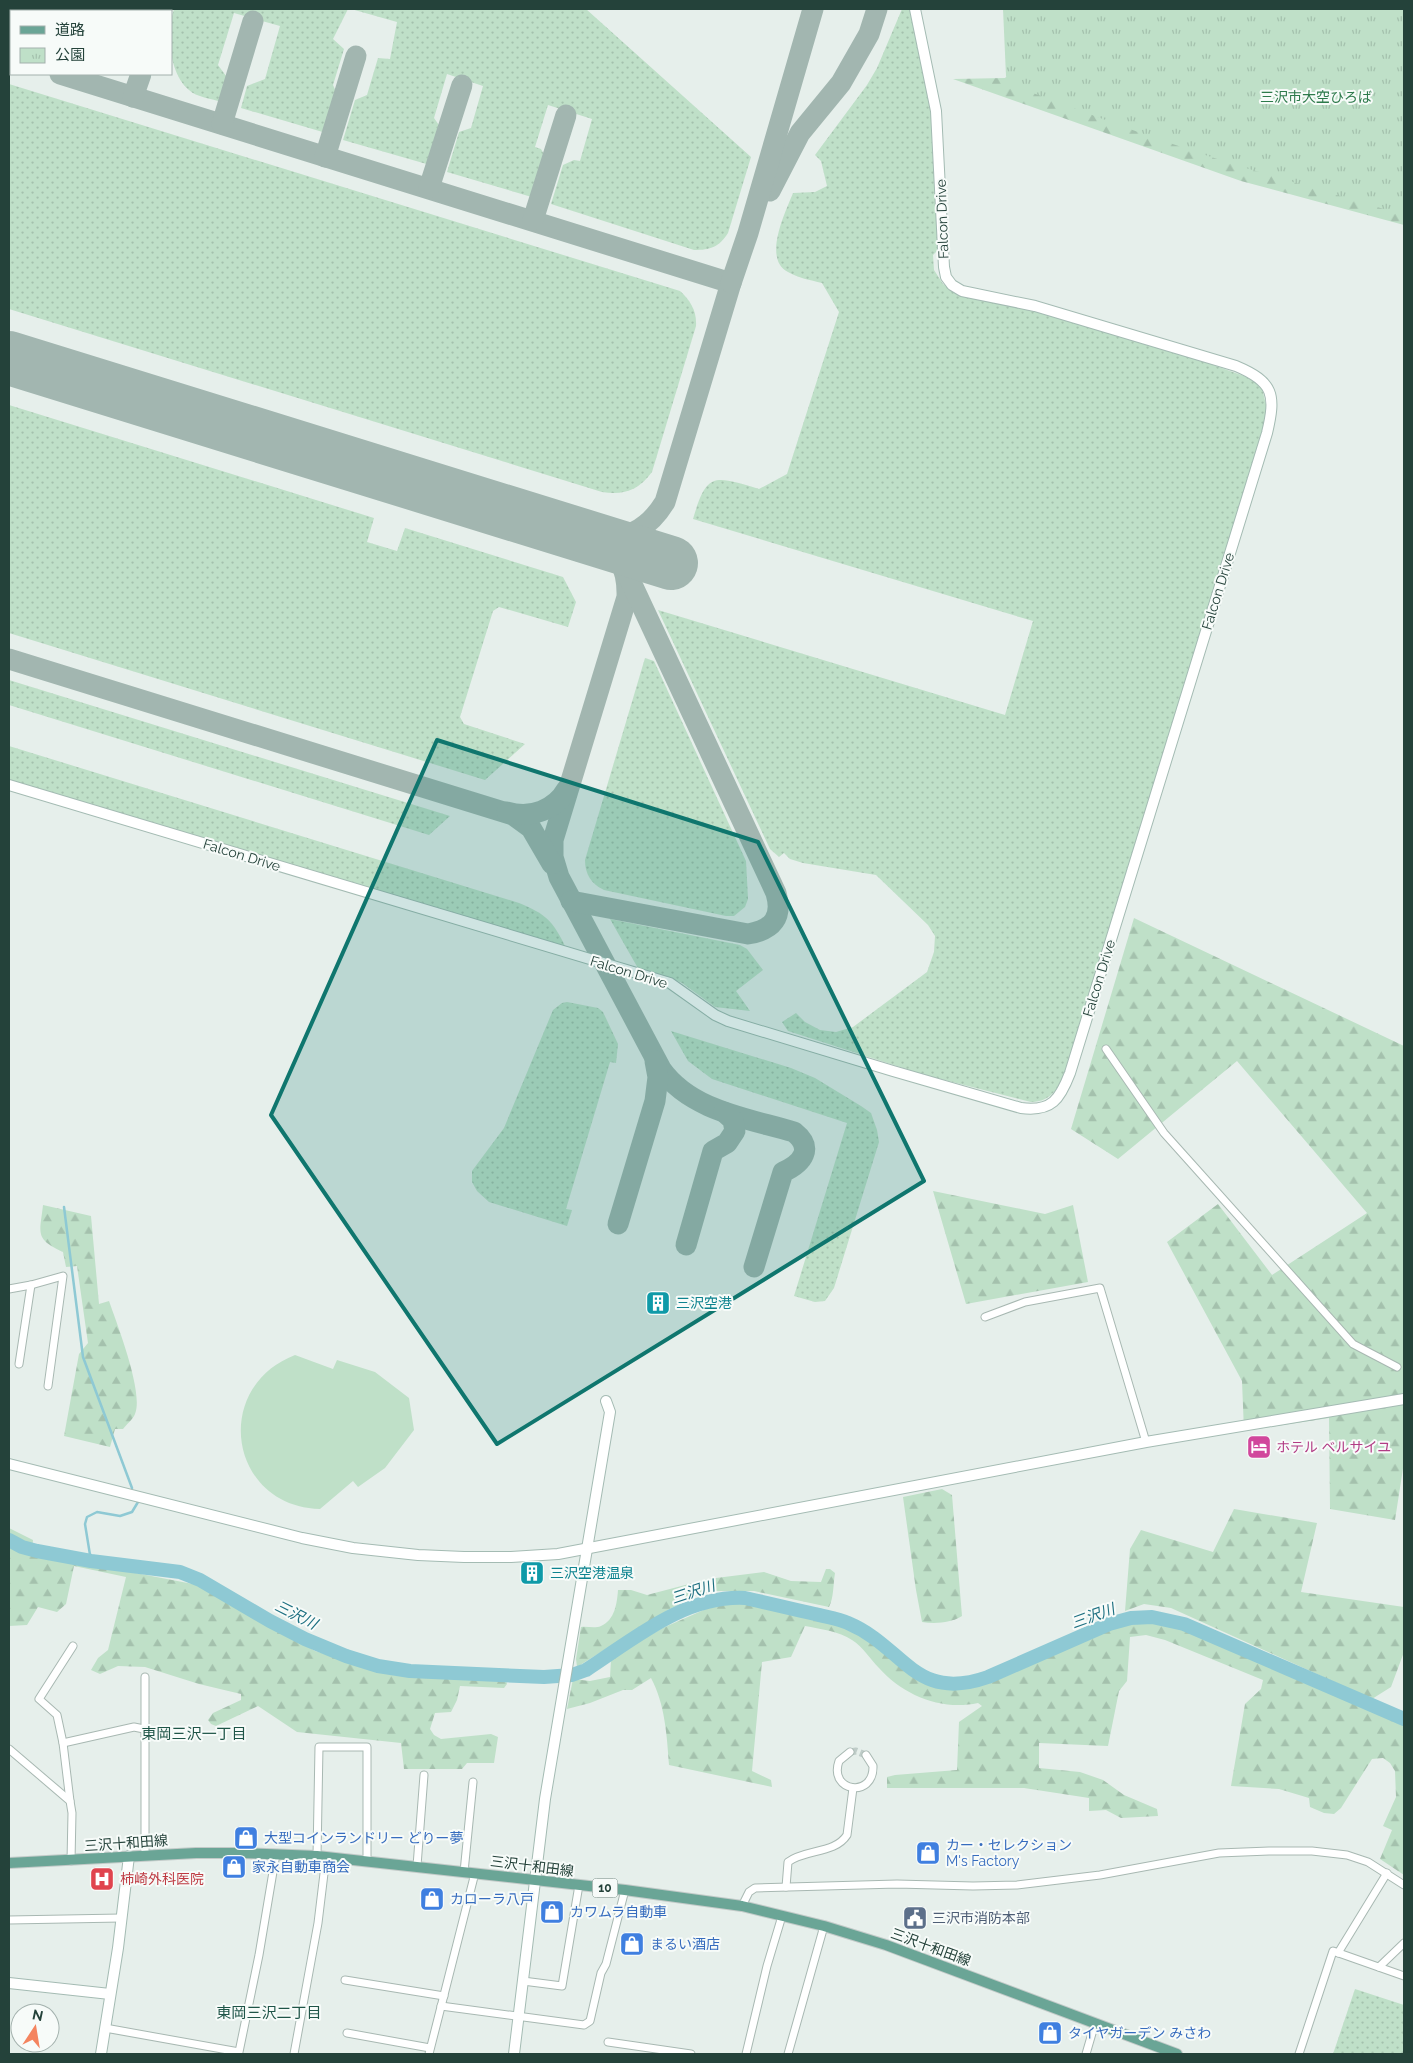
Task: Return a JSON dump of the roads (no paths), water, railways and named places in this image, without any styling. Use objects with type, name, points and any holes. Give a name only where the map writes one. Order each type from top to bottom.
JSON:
[{"type":"main road","name":"三沢十和田線","points":[[9,1863],[196,1853],[276,1854],[417,1866],[625,1890],[742,1906],[824,1926],[924,1958],[1177,2054]]},
{"type":"street","name":"Falcon Drive","points":[[9,785],[670,983],[710,1012],[728,1021],[1021,1108],[1034,1109],[1053,1103],[1060,1096],[1070,1073],[1267,433],[1272,412],[1272,398],[1267,387],[1259,378],[1236,366],[1035,306],[962,291],[952,285],[946,277],[944,267],[936,111],[915,9]]},
{"type":"street","points":[[1106,1050],[1164,1133],[1353,1344],[1397,1367]]},
{"type":"street","points":[[9,1289],[31,1286],[63,1276],[48,1386]]},
{"type":"street","points":[[19,1364],[31,1286]]},
{"type":"street","points":[[985,1317],[1026,1302],[1100,1288],[1146,1442]]},
{"type":"street","points":[[9,1464],[293,1536],[353,1548],[418,1555],[502,1557],[558,1554],[1146,1442],[1404,1399]]},
{"type":"street","points":[[514,2054],[535,1880],[562,1688],[610,1412],[606,1401]]},
{"type":"street","points":[[71,1861],[72,1813],[63,1743],[57,1715],[39,1699],[73,1646]]},
{"type":"street","points":[[145,1677],[145,1855]]},
{"type":"street","points":[[63,1743],[134,1727],[144,1729]]},
{"type":"street","points":[[294,2054],[318,1923],[322,1857],[319,1747],[367,1747],[367,1861]]},
{"type":"street","points":[[9,1749],[70,1801]]},
{"type":"street","points":[[850,1752],[839,1761],[837,1767],[843,1783],[853,1788],[866,1785],[871,1780],[873,1766],[866,1755]]},
{"type":"street","points":[[417,1866],[424,1775]]},
{"type":"street","points":[[464,1872],[473,1782]]},
{"type":"street","points":[[786,1887],[788,1862],[797,1856],[836,1846],[843,1842],[846,1835],[853,1788]]},
{"type":"street","points":[[742,1906],[749,1892],[755,1888],[897,1884],[1017,1885],[1100,1875],[1219,1854],[1252,1851],[1312,1851],[1341,1854],[1368,1862],[1404,1885]]},
{"type":"street","points":[[105,2028],[239,2052],[259,1955],[276,1854]]},
{"type":"street","points":[[101,2054],[118,1948],[129,1856]]},
{"type":"street","points":[[347,2033],[429,2051],[476,1873]]},
{"type":"street","points":[[1338,1953],[1387,1873]]},
{"type":"street","points":[[523,1981],[562,1986],[579,1885]]},
{"type":"street","points":[[441,2006],[584,2025],[590,2021],[601,1973],[606,1964],[625,1890]]},
{"type":"street","points":[[746,2054],[767,1966],[782,1916]]},
{"type":"street","points":[[9,1920],[121,1918]]},
{"type":"street","points":[[789,2054],[824,1926]]},
{"type":"street","points":[[1379,1967],[1404,1943]]},
{"type":"street","points":[[1299,2054],[1333,1952],[1404,1976]]},
{"type":"street","points":[[345,1980],[444,1996]]},
{"type":"street","points":[[9,1984],[110,1994]]},
{"type":"street","points":[[1086,2054],[1095,2023]]},
{"type":"street","points":[[608,2042],[690,2054]]},
{"type":"waterway","points":[[64,1207],[83,1357],[132,1488]]},
{"type":"waterway","points":[[91,1561],[85,1524],[87,1517],[97,1512],[120,1516],[132,1512],[138,1502]]},
{"type":"waterway","name":"三沢川","points":[[9,1540],[22,1547],[37,1551],[91,1561],[180,1572],[200,1580],[305,1639],[346,1656],[378,1666],[410,1671],[544,1677],[572,1675],[586,1670],[661,1621],[681,1611],[723,1599],[745,1598],[844,1621],[867,1633],[926,1678],[943,1683],[963,1683],[988,1677],[1109,1624],[1131,1618],[1152,1617],[1184,1624],[1404,1719]]},
{"type":"tunnel","points":[[850,1752],[856,1751],[866,1755]]},
{"type":"place","name":"三沢空港","points":[[658,1303]]},
{"type":"place","name":"ホテル ベルサイユ","points":[[1259,1447]]},
{"type":"place","name":"三沢空港温泉","points":[[532,1573]]},
{"type":"place","name":"大型コインランドリー どりー夢","points":[[246,1838]]},
{"type":"place","name":"カー・セレクション M's Factory","points":[[928,1853]]},
{"type":"place","name":"家永自動車商会","points":[[234,1867]]},
{"type":"place","name":"柿崎外科医院","points":[[102,1879]]},
{"type":"place","name":"カローラ八戸","points":[[432,1899]]},
{"type":"place","name":"カワムラ自動車","points":[[552,1912]]},
{"type":"place","name":"三沢市消防本部","points":[[915,1918]]},
{"type":"place","name":"まるい酒店","points":[[632,1944]]},
{"type":"place","name":"タイヤガーデン みさわ","points":[[1050,2033]]},
{"type":"district","name":"東岡三沢一丁目","points":[[194,1734]]},
{"type":"district","name":"東岡三沢二丁目","points":[[269,2013]]},
{"type":"park label","name":"三沢市大空ひろば","points":[[1316,97]]}]
